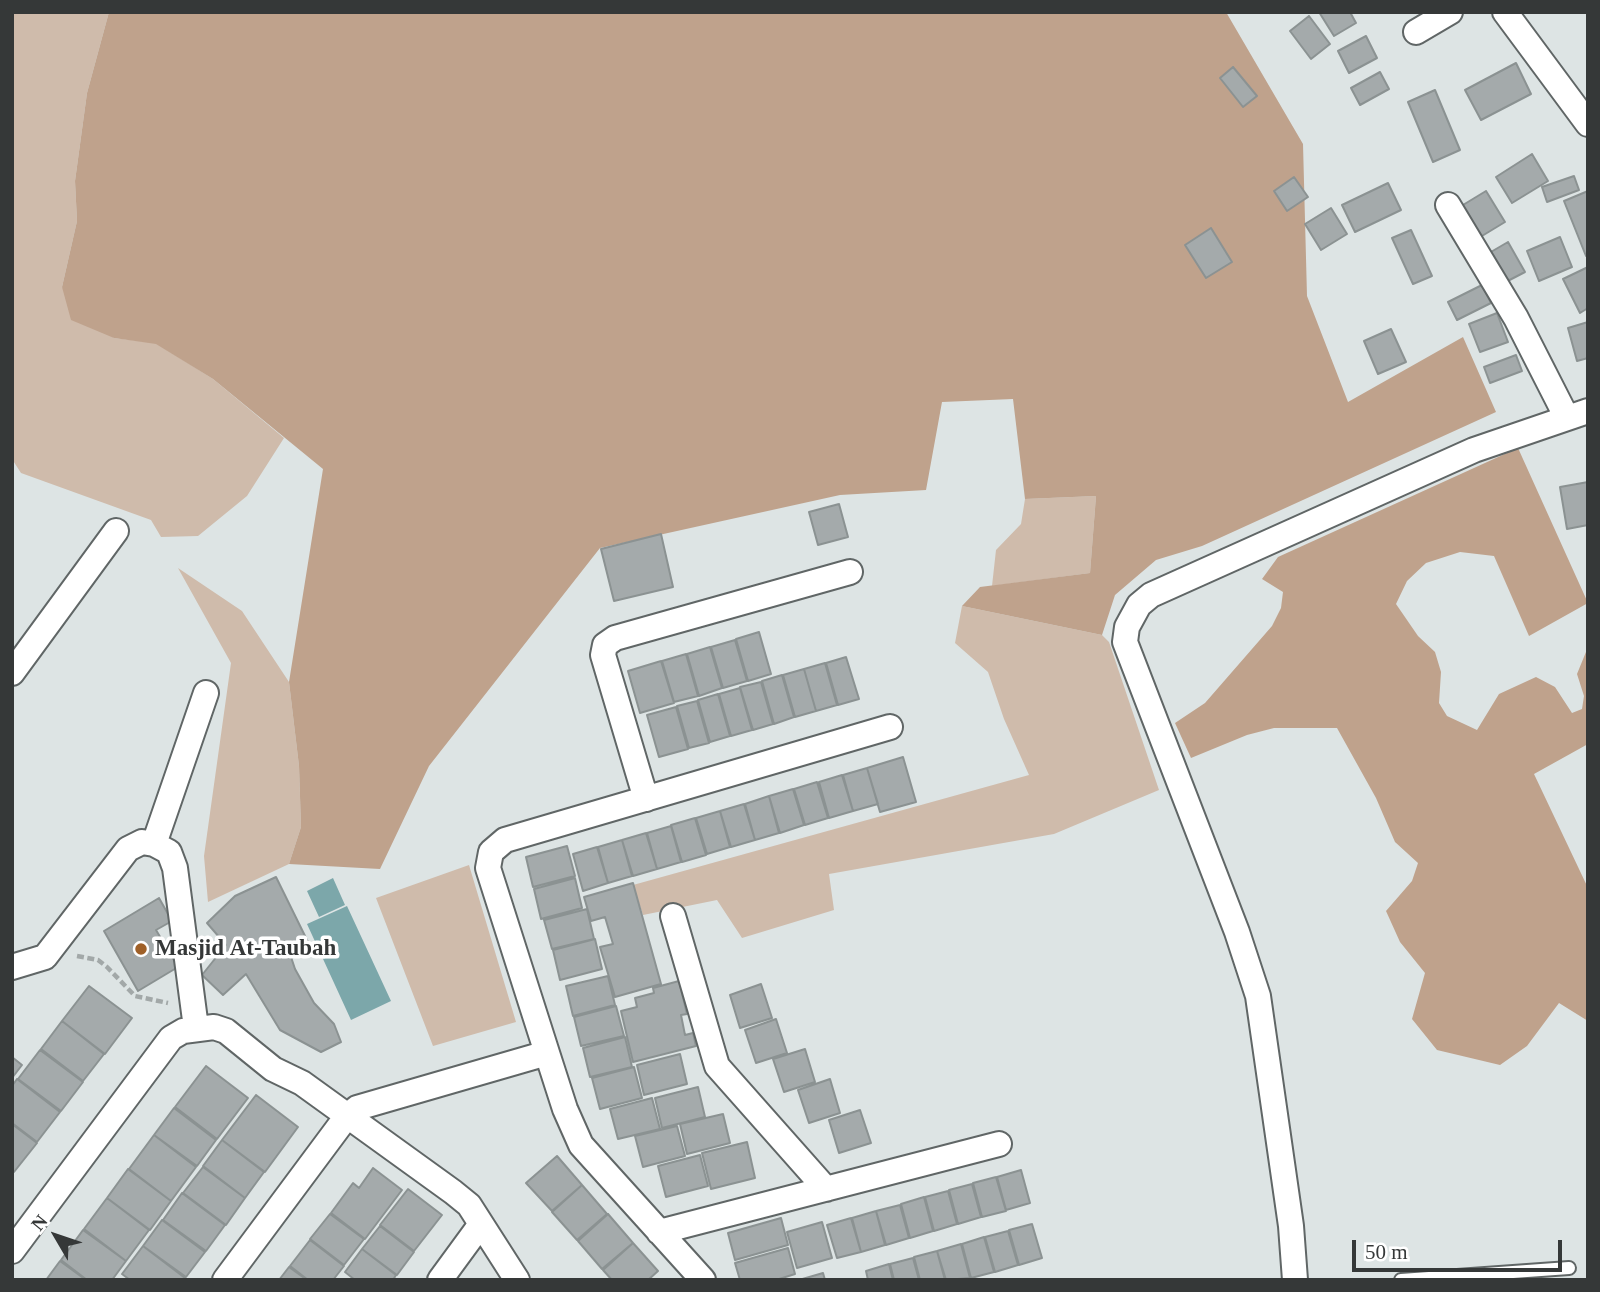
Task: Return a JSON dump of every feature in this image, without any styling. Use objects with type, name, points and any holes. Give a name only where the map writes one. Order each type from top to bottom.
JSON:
[{"type":"street","points":[[1416,32],[1450,12]]},
{"type":"street","points":[[1505,12],[1588,124]]},
{"type":"street","points":[[1295,1280],[1292,1226],[1258,996],[1237,932],[1125,642],[1127,627],[1139,605],[1151,595],[1474,450],[1577,414],[1448,205]]},
{"type":"street","points":[[12,673],[116,531]]},
{"type":"street","points":[[646,799],[603,655],[605,645],[615,638],[850,572]]},
{"type":"street","points":[[154,844],[206,693]]},
{"type":"street","points":[[703,1280],[581,1145],[547,1054],[488,869],[491,852],[505,840],[890,727]]},
{"type":"street","points":[[12,967],[45,957],[128,849],[142,842],[154,844],[169,852],[175,868],[195,1018]]},
{"type":"street","points":[[673,916],[717,1066],[826,1189]]},
{"type":"street","points":[[195,1018],[226,1031],[273,1069],[289,1074],[469,1205],[517,1280]]},
{"type":"street","points":[[12,1251],[162,1049],[195,1018]]},
{"type":"street","points":[[225,1280],[346,1116],[368,1103],[547,1054]]},
{"type":"street","points":[[659,1231],[999,1144]]},
{"type":"street","points":[[440,1280],[481,1224]]},
{"type":"lane","points":[[1401,1280],[1569,1268]]},
{"type":"path","points":[[57,940],[75,955],[98,960],[135,996],[195,1018]]},
{"type":"shaded area","points":[[12,12],[109,12],[87,93],[75,181],[77,221],[62,287],[114,338],[156,343],[213,379],[284,438],[247,496],[198,536],[161,537],[151,520],[21,473],[12,459]]},
{"type":"shaded area","points":[[109,12],[1226,12],[1303,144],[1307,296],[1348,402],[1463,337],[1496,412],[1202,546],[1156,560],[1115,595],[1102,635],[962,606],[980,587],[1090,573],[1096,496],[1025,499],[1013,399],[942,402],[926,490],[840,495],[600,548],[429,766],[380,869],[289,864],[301,827],[299,766],[289,682],[323,469],[213,379],[156,344],[114,338],[71,320],[62,287],[77,221],[75,181],[87,93]]},
{"type":"shaded area","points":[[1518,448],[1588,603],[1529,636],[1494,556],[1460,552],[1426,563],[1407,581],[1396,604],[1418,636],[1435,652],[1441,672],[1439,703],[1447,716],[1477,730],[1499,694],[1536,677],[1555,687],[1572,713],[1582,709],[1584,696],[1577,674],[1588,647],[1588,744],[1534,774],[1588,888],[1588,1021],[1559,1003],[1527,1046],[1500,1065],[1437,1050],[1412,1019],[1425,973],[1400,942],[1386,911],[1412,881],[1418,863],[1395,842],[1376,798],[1337,728],[1274,728],[1247,735],[1191,758],[1175,723],[1205,703],[1272,626],[1281,608],[1283,592],[1262,579],[1278,557]]},
{"type":"shaded area","points":[[1096,496],[1090,573],[992,586],[996,550],[1021,524],[1025,499]]},
{"type":"shaded area","points":[[178,568],[242,611],[289,682],[299,766],[301,827],[289,864],[208,902],[204,856],[231,663]]},
{"type":"shaded area","points":[[962,606],[1102,635],[1109,642],[1159,790],[1054,834],[829,874],[834,910],[742,938],[717,900],[643,915],[633,885],[1029,775],[1004,719],[988,672],[955,643]]},
{"type":"shaded area","points":[[469,865],[516,1022],[433,1046],[376,898]]},
{"type":"water","points":[[333,878],[345,905],[319,917],[307,891]]},
{"type":"water","points":[[347,906],[391,1001],[351,1020],[307,924]]},
{"type":"building","points":[[1319,12],[1350,12],[1356,23],[1334,36]]},
{"type":"building","points":[[1309,16],[1330,44],[1311,59],[1290,31]]},
{"type":"building","points":[[1366,36],[1377,58],[1349,73],[1338,51]]},
{"type":"building","points":[[1516,63],[1531,94],[1481,120],[1465,90]]},
{"type":"building","points":[[1233,67],[1257,96],[1243,107],[1220,78]]},
{"type":"building","points":[[1380,72],[1389,89],[1360,105],[1351,88]]},
{"type":"building","points":[[1435,90],[1460,150],[1433,162],[1408,102]]},
{"type":"building","points":[[1532,154],[1548,181],[1512,203],[1496,177]]},
{"type":"building","points":[[1574,176],[1579,190],[1547,202],[1542,187]]},
{"type":"building","points":[[1294,177],[1308,197],[1287,211],[1274,191]]},
{"type":"building","points":[[1388,183],[1401,210],[1355,232],[1342,205]]},
{"type":"building","points":[[1486,191],[1505,222],[1477,239],[1458,208]]},
{"type":"building","points":[[1588,191],[1588,256],[1586,256],[1564,201]]},
{"type":"building","points":[[1331,208],[1347,234],[1321,250],[1305,224]]},
{"type":"building","points":[[1211,228],[1232,262],[1206,278],[1185,245]]},
{"type":"building","points":[[1411,230],[1432,276],[1413,284],[1392,238]]},
{"type":"building","points":[[1560,237],[1572,267],[1539,281],[1527,251]]},
{"type":"building","points":[[1508,242],[1525,272],[1500,285],[1484,256]]},
{"type":"building","points":[[1588,267],[1588,308],[1580,313],[1563,279]]},
{"type":"building","points":[[1482,285],[1491,303],[1457,320],[1448,302]]},
{"type":"building","points":[[1497,313],[1508,342],[1480,352],[1469,324]]},
{"type":"building","points":[[1588,322],[1588,358],[1577,361],[1568,328]]},
{"type":"building","points":[[1391,329],[1406,362],[1378,374],[1364,341]]},
{"type":"building","points":[[1516,355],[1522,371],[1490,383],[1484,367]]},
{"type":"building","points":[[1588,482],[1588,525],[1567,529],[1560,487]]},
{"type":"building","points":[[839,504],[848,537],[818,545],[809,512]]},
{"type":"building","points":[[661,534],[673,587],[614,601],[601,549]]},
{"type":"building","points":[[759,632],[771,674],[748,681],[736,639]]},
{"type":"building","points":[[735,640],[747,681],[723,688],[711,647]]},
{"type":"building","points":[[710,647],[722,688],[699,696],[687,654]]},
{"type":"building","points":[[686,654],[698,696],[674,702],[662,661]]},
{"type":"building","points":[[846,657],[859,699],[838,705],[826,663]]},
{"type":"building","points":[[661,661],[674,703],[640,713],[628,671]]},
{"type":"building","points":[[825,663],[837,705],[816,711],[804,669]]},
{"type":"building","points":[[804,669],[816,711],[795,717],[783,675]]},
{"type":"building","points":[[782,675],[794,717],[774,724],[762,681]]},
{"type":"building","points":[[761,682],[773,724],[753,730],[740,687]]},
{"type":"building","points":[[740,688],[752,730],[731,736],[719,694]]},
{"type":"building","points":[[718,694],[730,736],[710,742],[698,700]]},
{"type":"building","points":[[697,701],[709,743],[689,748],[677,706]]},
{"type":"building","points":[[676,707],[688,749],[659,757],[647,715]]},
{"type":"building","points":[[903,757],[916,802],[880,812],[867,768]]},
{"type":"building","points":[[867,768],[878,804],[853,811],[843,775]]},
{"type":"building","points":[[842,775],[853,811],[829,818],[819,782]]},
{"type":"building","points":[[817,782],[828,818],[805,825],[794,789]]},
{"type":"building","points":[[793,789],[804,825],[780,833],[769,796]]},
{"type":"building","points":[[769,796],[779,833],[755,840],[745,804]]},
{"type":"building","points":[[744,804],[755,840],[731,847],[720,811]]},
{"type":"building","points":[[720,811],[730,847],[707,854],[696,818]]},
{"type":"building","points":[[695,818],[706,855],[682,862],[671,825]]},
{"type":"building","points":[[671,826],[681,862],[657,869],[647,833]]},
{"type":"building","points":[[646,833],[657,869],[633,876],[622,840]]},
{"type":"building","points":[[622,840],[632,876],[608,883],[598,847]]},
{"type":"building","points":[[567,846],[575,876],[533,887],[526,857]]},
{"type":"building","points":[[597,847],[608,883],[583,891],[573,854]]},
{"type":"building","points":[[276,877],[308,942],[290,954],[295,969],[314,1003],[334,1024],[341,1042],[321,1052],[280,1030],[246,974],[223,995],[202,975],[226,945],[207,923],[235,896]]},
{"type":"building","points":[[575,878],[582,908],[541,919],[534,889]]},
{"type":"building","points":[[633,883],[661,984],[615,997],[600,947],[613,944],[605,917],[591,921],[584,897]]},
{"type":"building","name":"Masjid At-Taubah","points":[[159,898],[172,921],[156,930],[178,967],[138,991],[104,931]]},
{"type":"building","points":[[587,909],[594,939],[552,949],[544,920]]},
{"type":"building","points":[[595,939],[602,969],[560,980],[553,950]]},
{"type":"building","points":[[608,976],[615,1005],[573,1016],[566,986]]},
{"type":"building","points":[[679,981],[687,1014],[681,1015],[685,1035],[693,1033],[696,1046],[633,1062],[621,1011],[637,1007],[635,998],[654,993],[653,988]]},
{"type":"building","points":[[761,984],[772,1018],[740,1028],[730,995]]},
{"type":"building","points":[[89,986],[132,1018],[105,1054],[62,1021]]},
{"type":"building","points":[[616,1006],[624,1036],[581,1046],[574,1017]]},
{"type":"building","points":[[776,1019],[787,1053],[756,1063],[745,1030]]},
{"type":"building","points":[[62,1021],[104,1054],[83,1081],[41,1049]]},
{"type":"building","points":[[625,1037],[632,1067],[590,1077],[583,1048]]},
{"type":"building","points":[[805,1049],[815,1082],[784,1092],[773,1059]]},
{"type":"building","points":[[40,1050],[83,1082],[61,1111],[18,1079]]},
{"type":"building","points":[[680,1054],[687,1084],[644,1095],[637,1065]]},
{"type":"building","points":[[12,1057],[22,1065],[12,1078]]},
{"type":"building","points":[[206,1066],[248,1098],[217,1139],[175,1107]]},
{"type":"building","points":[[634,1067],[642,1098],[600,1109],[592,1078]]},
{"type":"building","points":[[17,1079],[60,1112],[37,1142],[12,1123],[12,1086]]},
{"type":"building","points":[[830,1079],[840,1113],[809,1123],[798,1090]]},
{"type":"building","points":[[698,1087],[705,1117],[662,1128],[655,1098]]},
{"type":"building","points":[[256,1095],[298,1127],[265,1172],[222,1140]]},
{"type":"building","points":[[652,1098],[660,1129],[618,1139],[610,1109]]},
{"type":"building","points":[[174,1108],[216,1140],[197,1166],[154,1135]]},
{"type":"building","points":[[860,1110],[871,1143],[839,1153],[829,1120]]},
{"type":"building","points":[[723,1114],[730,1143],[687,1154],[680,1124]]},
{"type":"building","points":[[12,1124],[37,1143],[14,1172],[12,1171]]},
{"type":"building","points":[[677,1126],[685,1156],[643,1167],[635,1136]]},
{"type":"building","points":[[154,1135],[196,1167],[171,1201],[129,1169]]},
{"type":"building","points":[[222,1140],[264,1172],[245,1198],[203,1166]]},
{"type":"building","points":[[747,1142],[755,1178],[711,1189],[702,1153]]},
{"type":"building","points":[[700,1155],[708,1186],[666,1197],[658,1166]]},
{"type":"building","points":[[557,1156],[582,1185],[552,1211],[526,1183]]},
{"type":"building","points":[[203,1167],[245,1198],[226,1225],[183,1193]]},
{"type":"building","points":[[373,1168],[402,1190],[365,1239],[331,1213],[353,1183],[359,1188]]},
{"type":"building","points":[[128,1169],[171,1201],[150,1230],[107,1198]]},
{"type":"building","points":[[1021,1170],[1030,1203],[1006,1210],[997,1177]]},
{"type":"building","points":[[996,1177],[1006,1211],[982,1217],[973,1183]]},
{"type":"building","points":[[972,1184],[981,1217],[958,1224],[949,1190]]},
{"type":"building","points":[[582,1185],[607,1214],[577,1240],[552,1212]]},
{"type":"building","points":[[408,1189],[442,1215],[414,1251],[380,1225]]},
{"type":"building","points":[[948,1191],[957,1224],[934,1231],[925,1197]]},
{"type":"building","points":[[182,1193],[225,1225],[206,1251],[163,1220]]},
{"type":"building","points":[[924,1197],[933,1231],[910,1238],[901,1204]]},
{"type":"building","points":[[107,1198],[149,1230],[126,1261],[84,1229]]},
{"type":"building","points":[[900,1205],[909,1238],[886,1245],[876,1211]]},
{"type":"building","points":[[876,1211],[885,1245],[861,1252],[852,1218]]},
{"type":"building","points":[[330,1214],[364,1239],[344,1265],[310,1239]]},
{"type":"building","points":[[608,1214],[633,1243],[602,1269],[578,1241]]},
{"type":"building","points":[[781,1218],[788,1245],[735,1260],[728,1233]]},
{"type":"building","points":[[851,1218],[861,1252],[837,1258],[827,1225]]},
{"type":"building","points":[[162,1220],[205,1252],[186,1277],[143,1246]]},
{"type":"building","points":[[822,1222],[832,1258],[797,1268],[787,1232]]},
{"type":"building","points":[[1032,1224],[1042,1258],[1019,1265],[1009,1230]]},
{"type":"building","points":[[380,1226],[414,1252],[397,1275],[362,1249]]},
{"type":"building","points":[[83,1230],[126,1261],[112,1280],[87,1280],[61,1260]]},
{"type":"building","points":[[1008,1231],[1018,1265],[995,1272],[985,1237]]},
{"type":"building","points":[[984,1237],[994,1272],[971,1278],[962,1244]]},
{"type":"building","points":[[310,1240],[344,1266],[333,1280],[308,1280],[290,1266]]},
{"type":"building","points":[[633,1243],[658,1271],[648,1280],[612,1280],[603,1270]]},
{"type":"building","points":[[961,1244],[970,1278],[946,1280],[937,1251]]},
{"type":"building","points":[[143,1246],[185,1278],[184,1280],[130,1280],[122,1274]]},
{"type":"building","points":[[788,1248],[795,1274],[776,1280],[740,1280],[735,1263]]},
{"type":"building","points":[[362,1249],[396,1275],[393,1280],[355,1280],[345,1272]]},
{"type":"building","points":[[937,1251],[945,1280],[920,1280],[914,1257]]},
{"type":"building","points":[[913,1258],[919,1280],[894,1280],[890,1264]]},
{"type":"building","points":[[60,1261],[86,1280],[46,1280]]},
{"type":"building","points":[[889,1264],[893,1280],[868,1280],[866,1271]]},
{"type":"building","points":[[289,1267],[307,1280],[279,1280]]},
{"type":"building","points":[[823,1273],[825,1280],[799,1280]]},
{"type":"place","name":"Masjid At-Taubah","points":[[141,949]]}]
